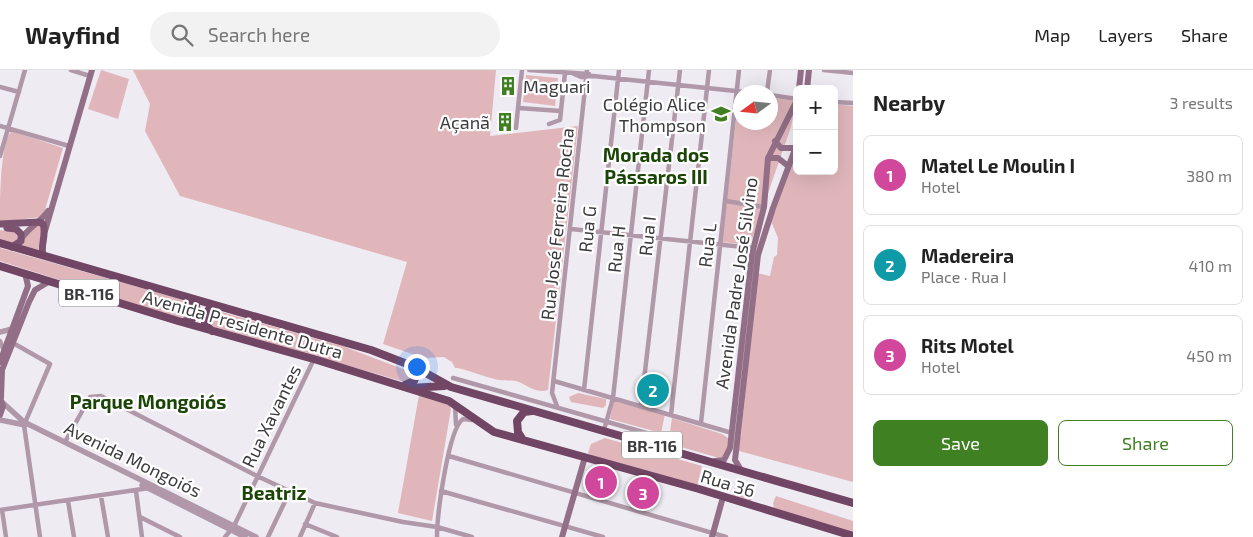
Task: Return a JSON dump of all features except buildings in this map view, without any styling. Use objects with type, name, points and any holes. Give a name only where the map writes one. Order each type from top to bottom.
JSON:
[{"type":"highway","name":"BR-116","points":[[0,243],[44,255]]},
{"type":"highway","name":"Avenida Presidente Dutra","points":[[44,255],[371,350],[407,364],[451,387]]},
{"type":"highway","name":"Avenida Presidente Dutra","points":[[0,266],[178,322],[314,359],[404,387],[434,385],[451,387],[853,503]]},
{"type":"highway","points":[[178,322],[191,320],[197,312],[196,306],[184,295]]},
{"type":"highway","points":[[213,331],[205,324],[205,315],[210,308],[219,306]]},
{"type":"highway","points":[[404,387],[415,380],[414,371],[407,364]]},
{"type":"highway","points":[[404,387],[454,402]]},
{"type":"highway","name":"Rua 36","points":[[454,402],[480,424],[494,432],[584,456],[853,536]]},
{"type":"highway","points":[[523,440],[518,432],[516,421],[524,412],[534,410]]},
{"type":"main road","points":[[799,85],[801,70]]},
{"type":"main road","points":[[807,85],[809,70]]},
{"type":"main road","points":[[44,255],[42,250],[45,231],[91,73]]},
{"type":"main road","name":"Avenida Padre José Silvino","points":[[709,462],[724,460],[728,456],[753,248],[764,207],[768,158],[793,107]]},
{"type":"main road","points":[[775,141],[782,148],[793,146]]},
{"type":"main road","name":"Avenida Padre José Silvino","points":[[744,472],[739,469],[735,460],[757,263],[761,243],[793,154]]},
{"type":"main road","points":[[768,158],[778,158],[788,166]]},
{"type":"main road","points":[[12,246],[18,244],[34,223],[45,216],[53,203]]},
{"type":"main road","points":[[0,226],[43,224],[45,231]]},
{"type":"main road","points":[[0,226],[16,229],[22,238]]},
{"type":"main road","points":[[0,362],[28,286],[25,274]]},
{"type":"main road","points":[[0,415],[0,378],[13,343],[35,290],[50,281]]},
{"type":"main road","points":[[28,286],[32,285],[35,290]]},
{"type":"main road","points":[[562,537],[584,456]]},
{"type":"main road","points":[[712,535],[723,497]]},
{"type":"street","points":[[0,156],[25,70]]},
{"type":"street","points":[[71,70],[91,73]]},
{"type":"street","points":[[516,128],[522,70]]},
{"type":"street","points":[[529,70],[574,74],[587,73],[593,76],[733,92]]},
{"type":"street","name":"Rua G","points":[[584,390],[619,70]]},
{"type":"street","name":"Rua H","points":[[604,430],[613,398],[649,70]]},
{"type":"street","name":"Rua I","points":[[642,406],[680,70]]},
{"type":"street","points":[[672,415],[710,70]]},
{"type":"street","name":"Rua L","points":[[738,85],[739,70]]},
{"type":"street","points":[[768,85],[770,70]]},
{"type":"street","points":[[824,70],[853,73]]},
{"type":"street","points":[[549,124],[558,122],[565,73]]},
{"type":"street","name":"Rua José Ferreira Rocha","points":[[552,393],[587,73]]},
{"type":"street","points":[[0,87],[19,92]]},
{"type":"street","points":[[778,96],[793,98]]},
{"type":"street","points":[[838,102],[853,103]]},
{"type":"street","points":[[518,108],[561,111]]},
{"type":"street","points":[[0,126],[69,146]]},
{"type":"street","name":"Rua L","points":[[701,423],[733,130]]},
{"type":"street","points":[[726,201],[764,207]]},
{"type":"street","points":[[571,229],[753,248]]},
{"type":"street","points":[[0,332],[12,329]]},
{"type":"street","points":[[0,341],[4,351]]},
{"type":"street","points":[[13,343],[50,364],[24,423],[40,537]]},
{"type":"street","name":"Rua Xavantes","points":[[224,537],[232,528],[314,359]]},
{"type":"street","points":[[453,378],[607,420],[664,438],[661,448]]},
{"type":"street","points":[[554,381],[732,433]]},
{"type":"street","points":[[543,402],[552,393],[557,406]]},
{"type":"street","points":[[65,442],[86,401],[90,397],[101,396],[257,476],[316,503],[403,522],[437,526],[472,537]]},
{"type":"street","name":"Avenida Mongoiós","points":[[1,400],[24,423],[150,486]]},
{"type":"street","points":[[437,537],[441,491],[457,413],[454,402]]},
{"type":"street","points":[[455,426],[460,421],[468,418],[480,424]]},
{"type":"street","name":"Avenida Mongoiós","points":[[0,420],[24,423],[65,442],[232,528],[256,537]]},
{"type":"street","points":[[449,456],[712,535],[726,537]]},
{"type":"street","points":[[6,537],[1,510],[136,491],[150,486]]},
{"type":"street","points":[[136,491],[142,537]]},
{"type":"street","points":[[268,537],[290,491]]},
{"type":"street","points":[[441,491],[603,537]]},
{"type":"street","points":[[102,496],[108,537]]},
{"type":"street","points":[[68,501],[74,537]]},
{"type":"street","points":[[300,537],[316,503]]},
{"type":"street","points":[[140,517],[180,537]]},
{"type":"street","points":[[305,524],[337,537]]},
{"type":"street","name":"Avenida Mongoiós","points":[[232,528],[245,537]]},
{"type":"shaded area","points":[[101,70],[129,79],[118,119],[88,109]]},
{"type":"shaded area","points":[[133,70],[496,70],[490,136],[578,126],[548,390],[540,391],[517,381],[495,379],[455,368],[452,362],[444,357],[424,358],[383,344],[407,262],[180,196],[145,131],[150,104]]},
{"type":"shaded area","points":[[526,75],[558,78],[555,106],[523,102]]},
{"type":"shaded area","points":[[778,99],[793,101],[791,127],[750,245],[722,242],[735,130],[778,130]]},
{"type":"shaded area","points":[[838,104],[853,106],[853,482],[739,451],[738,438],[741,437],[757,273],[770,276],[774,257],[777,255],[778,238],[770,219],[793,153],[793,175],[838,175]]},
{"type":"shaded area","points":[[12,131],[63,148],[45,210],[41,217],[0,222],[3,159],[5,146]]},
{"type":"shaded area","points":[[35,224],[40,226],[42,232],[38,251],[20,246]]},
{"type":"shaded area","points":[[0,230],[16,232],[18,240],[13,243],[0,240]]},
{"type":"shaded area","points":[[0,248],[184,300],[190,303],[193,310],[188,317],[179,318],[0,261]]},
{"type":"shaded area","points":[[215,310],[345,347],[408,371],[410,378],[405,382],[401,381],[214,327],[208,322],[208,314]]},
{"type":"shaded area","points":[[578,393],[606,399],[606,405],[603,408],[571,402],[569,397]]},
{"type":"shaded area","points":[[419,395],[449,404],[451,409],[432,521],[398,513]]},
{"type":"shaded area","points":[[614,401],[665,414],[661,433],[610,419]]},
{"type":"shaded area","points":[[672,418],[722,434],[728,438],[727,455],[719,458],[674,445],[669,438]]},
{"type":"shaded area","points":[[605,438],[702,466],[697,487],[595,458],[588,453],[591,444]]},
{"type":"shaded area","points":[[735,487],[752,495],[751,502],[735,501],[732,494]]},
{"type":"shaded area","points":[[776,496],[853,521],[853,534],[774,508],[773,503]]},
{"type":"place","name":"Maguari","points":[[508,86]]},
{"type":"place","name":"Colégio Alice Thompson","points":[[721,114]]},
{"type":"place","name":"Açanã","points":[[505,122]]},
{"type":"place","name":"Madereira","points":[[653,390]]},
{"type":"place","name":"Matel Le Moulin I","points":[[601,482]]},
{"type":"place","name":"Rits Motel","points":[[643,493]]},
{"type":"district","name":"Morada dos Pássaros III","points":[[656,165]]},
{"type":"district","name":"Parque Mongoiós","points":[[148,401]]},
{"type":"district","name":"Beatriz","points":[[274,492]]}]
